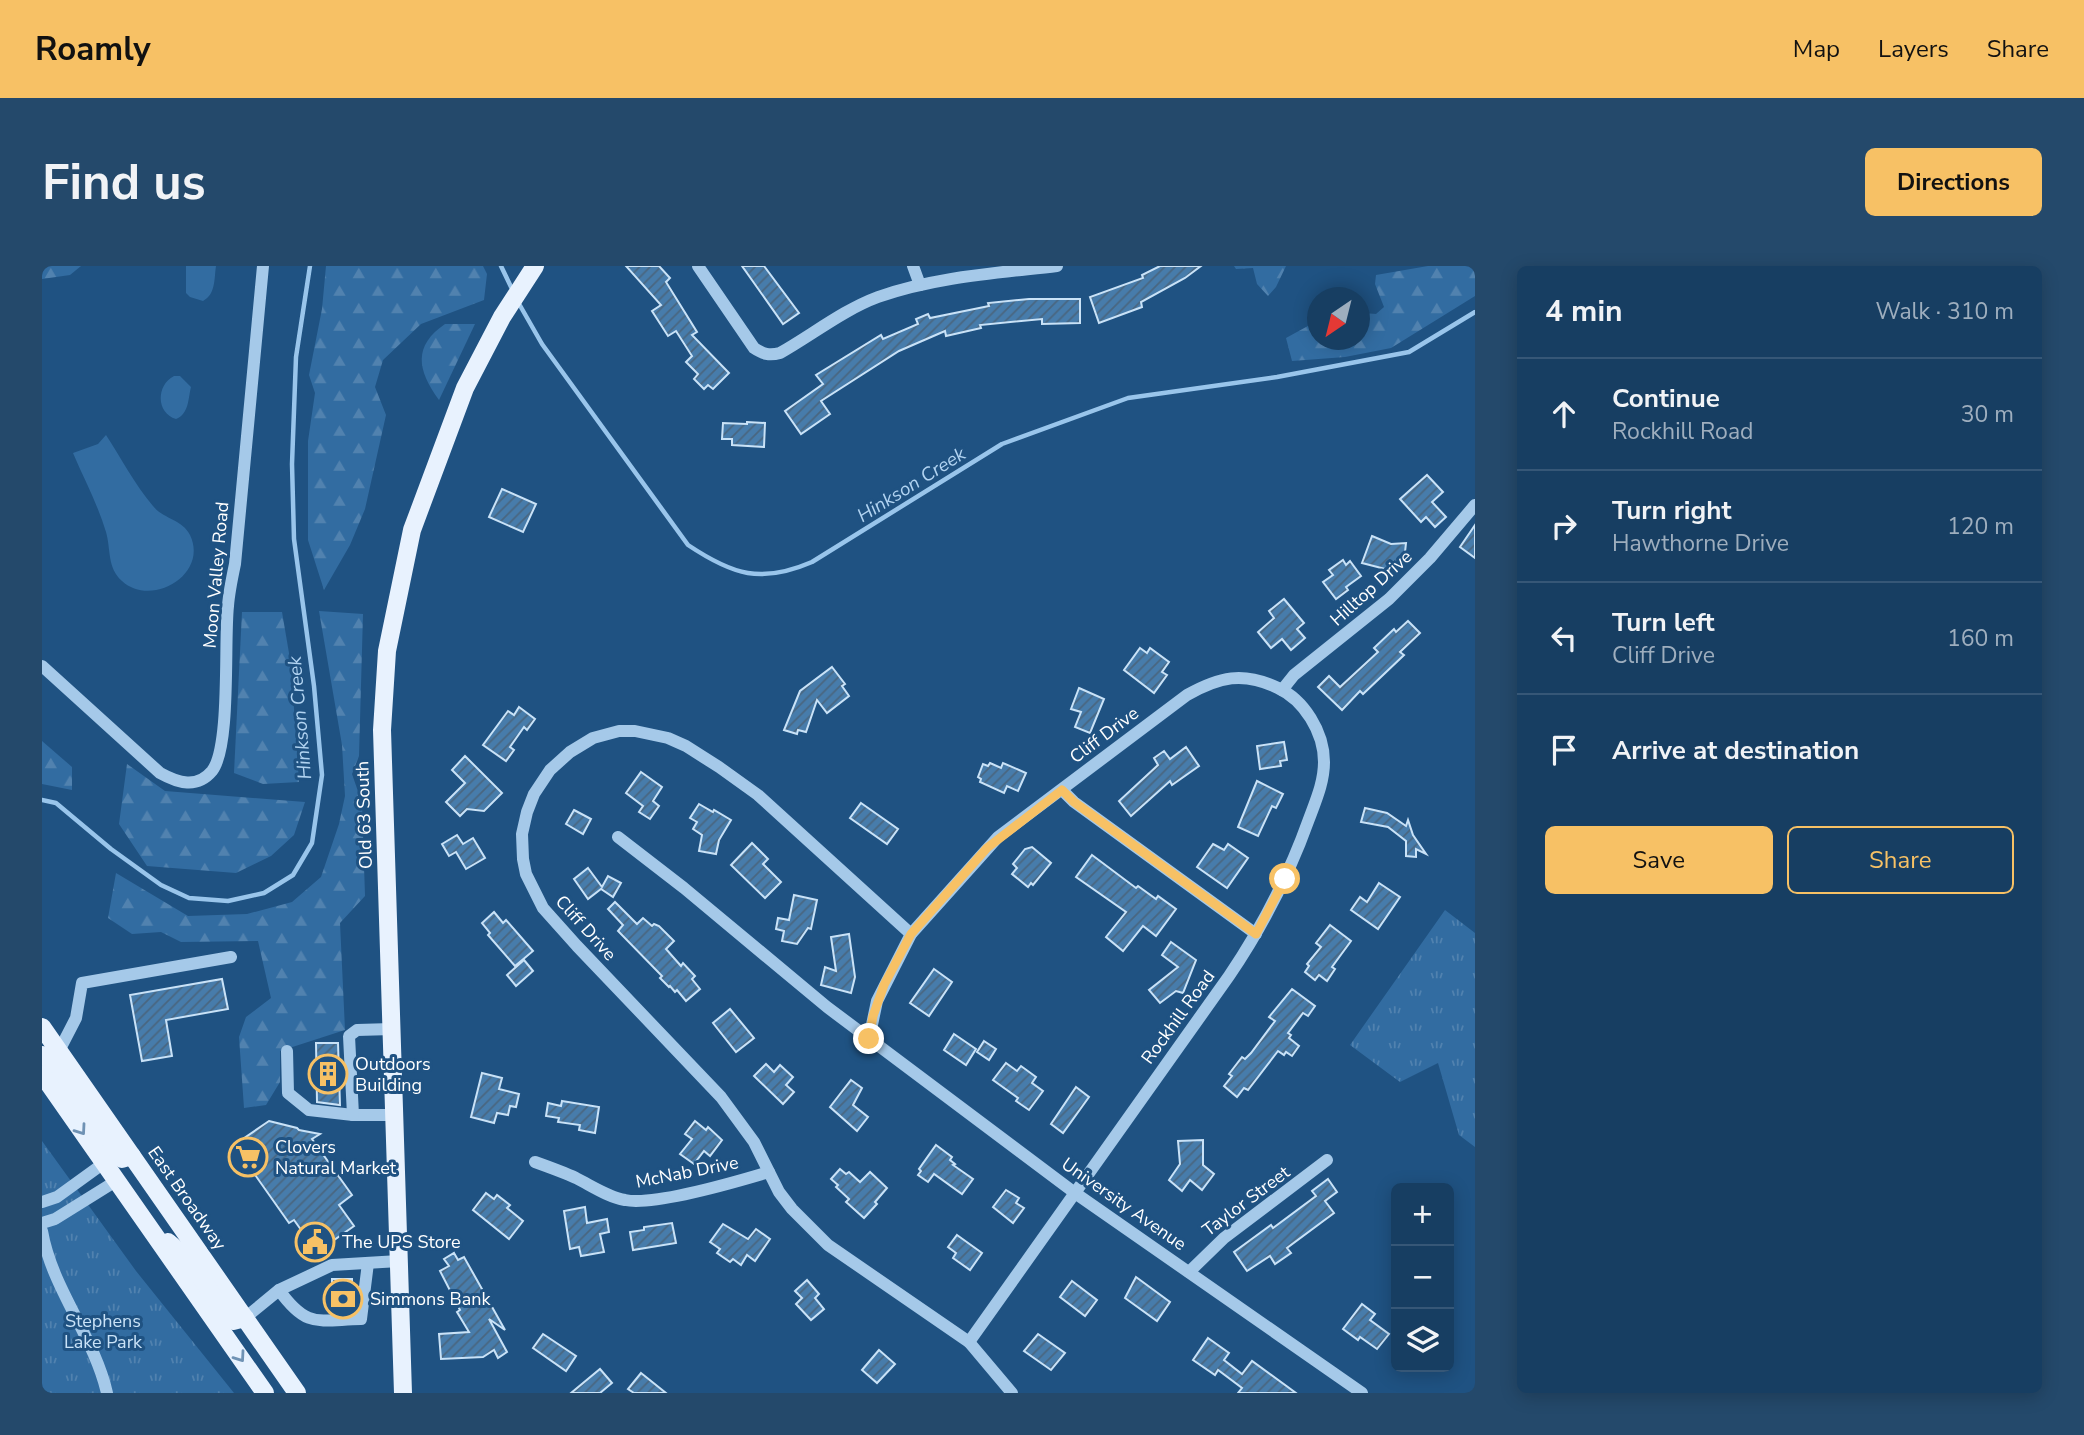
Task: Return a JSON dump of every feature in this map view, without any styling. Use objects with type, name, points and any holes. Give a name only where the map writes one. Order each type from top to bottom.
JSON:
[{"type":"main road","name":"Old 63 South","points":[[403,1393],[382,730],[387,651],[412,530],[465,387],[482,352],[535,266]]},
{"type":"main road","name":"East Broadway","points":[[42,1027],[50,1053],[132,1156],[298,1393]]},
{"type":"main road","points":[[42,1074],[265,1393]]},
{"type":"main road","points":[[104,1163],[130,1173],[166,1225],[198,1251]]},
{"type":"main road","points":[[150,1227],[188,1260],[233,1321],[245,1318]]},
{"type":"street","name":"Moon Valley Road","points":[[42,666],[160,773],[174,781],[191,784],[203,780],[214,769],[222,746],[228,607],[236,550],[263,266]]},
{"type":"street","points":[[698,266],[754,348],[767,355],[780,353],[864,303],[920,285],[1057,266]]},
{"type":"street","points":[[913,266],[920,285]]},
{"type":"street","name":"Hilltop Drive","points":[[1282,690],[1294,675],[1389,599],[1430,558],[1475,505]]},
{"type":"street","name":"Cliff Drive","points":[[869,1039],[873,1016],[884,985],[911,934],[987,848],[1187,695],[1208,683],[1222,678],[1253,678],[1282,690]]},
{"type":"street","name":"Rockhill Road","points":[[969,1342],[1256,934],[1285,879],[1321,784],[1324,761],[1322,743],[1316,728],[1299,701],[1282,690]]},
{"type":"street","name":"Cliff Drive","points":[[911,934],[758,795],[686,746],[668,738],[635,731],[619,731],[593,738],[559,760],[539,785],[527,812],[522,846],[526,874],[543,908],[557,926],[721,1097],[754,1142],[779,1192],[792,1209],[828,1245],[969,1342],[1013,1393]]},
{"type":"street","points":[[1062,790],[1074,802],[1256,934]]},
{"type":"street","name":"University Avenue","points":[[618,836],[869,1039],[1074,1193],[1362,1393]]},
{"type":"street","points":[[50,1053],[76,1018],[82,983],[231,957]]},
{"type":"street","points":[[353,1115],[349,1036],[357,1030],[391,1029]]},
{"type":"street","points":[[286,1051],[288,1093],[309,1110],[353,1115],[394,1115]]},
{"type":"street","name":"Taylor Street","points":[[1189,1272],[1224,1238],[1326,1160]]},
{"type":"street","name":"McNab Drive","points":[[535,1162],[572,1176],[613,1197],[628,1201],[684,1193],[769,1172]]},
{"type":"street","points":[[42,1202],[57,1197],[104,1163]]},
{"type":"street","points":[[42,1223],[55,1219],[116,1181]]},
{"type":"street","points":[[42,1231],[64,1296],[97,1359],[107,1393]]},
{"type":"street","points":[[245,1318],[279,1290],[332,1265],[399,1261]]},
{"type":"street","points":[[279,1290],[291,1307],[310,1320],[361,1319],[368,1263]]},
{"type":"green space","points":[[42,266],[81,266],[70,275],[42,279]]},
{"type":"green space","points":[[186,266],[216,266],[212,290],[203,301],[186,293]]},
{"type":"green space","points":[[326,266],[483,266],[487,274],[484,300],[421,324],[383,360],[375,387],[386,415],[365,509],[350,545],[324,590],[308,540],[308,441],[315,393],[309,375],[322,309]]},
{"type":"green space","points":[[1234,266],[1286,266],[1276,287],[1268,296],[1257,284],[1253,268],[1236,269]]},
{"type":"green space","points":[[1428,266],[1475,266],[1475,296],[1391,348],[1345,357],[1292,361],[1286,338],[1307,326],[1307,350],[1370,350],[1370,314],[1376,314],[1384,307],[1375,284],[1376,275]]},
{"type":"green space","points":[[445,324],[475,324],[439,400],[426,379],[422,359],[427,341]]},
{"type":"green space","points":[[174,376],[180,376],[191,387],[186,410],[176,419],[165,411],[161,399],[164,386]]},
{"type":"green space","points":[[106,435],[153,506],[182,526],[190,535],[194,550],[191,563],[174,583],[161,589],[148,591],[134,588],[122,581],[114,570],[103,522],[73,453],[98,444]]},
{"type":"green space","points":[[319,611],[363,614],[359,756],[352,774],[362,803],[365,896],[340,923],[345,1030],[280,1051],[280,1082],[266,1105],[244,1108],[239,1037],[246,1017],[271,998],[258,941],[181,942],[161,932],[132,934],[108,918],[116,873],[188,916],[247,914],[292,902],[321,877],[339,824],[345,796],[342,745]]},
{"type":"green space","points":[[242,612],[282,612],[291,665],[299,782],[263,784],[234,773]]},
{"type":"green space","points":[[42,741],[72,767],[72,790],[42,784]]},
{"type":"green space","points":[[127,764],[165,791],[305,802],[294,835],[271,856],[236,873],[147,866],[119,824]]},
{"type":"green space","points":[[1445,910],[1475,933],[1475,1147],[1459,1135],[1438,1063],[1400,1082],[1350,1045]]},
{"type":"green space","name":"Stephens Lake Park","points":[[42,1141],[136,1271],[234,1393],[42,1393]]},
{"type":"building","points":[[626,266],[659,266],[670,278],[666,282],[697,332],[692,335],[729,373],[713,389],[708,385],[704,389],[694,379],[698,374],[686,362],[692,356],[676,331],[668,336],[652,311],[661,305]]},
{"type":"building","points":[[742,266],[764,266],[799,313],[783,324]]},
{"type":"building","points":[[1160,266],[1201,266],[1141,302],[1142,307],[1099,323],[1090,297],[1143,278],[1142,275]]},
{"type":"building","points":[[1029,299],[1080,299],[1080,323],[1042,324],[1042,319],[980,325],[981,328],[946,336],[945,331],[899,351],[821,401],[830,414],[801,434],[785,411],[823,384],[816,375],[881,335],[883,339],[918,324],[916,319],[928,314],[930,318],[989,306],[988,303]]},
{"type":"building","points":[[723,423],[765,423],[764,447],[732,445],[732,439],[722,439]]},
{"type":"building","points":[[1427,475],[1443,492],[1432,502],[1446,517],[1435,527],[1426,517],[1421,522],[1400,499]]},
{"type":"building","points":[[502,489],[536,504],[523,532],[489,517]]},
{"type":"building","points":[[1475,525],[1475,558],[1460,547]]},
{"type":"building","points":[[1372,536],[1391,544],[1406,543],[1404,561],[1394,561],[1393,571],[1362,563]]},
{"type":"building","points":[[1343,560],[1346,565],[1350,561],[1361,576],[1336,599],[1323,582],[1333,575],[1329,570]]},
{"type":"building","points":[[1284,599],[1304,623],[1297,629],[1305,638],[1291,650],[1282,639],[1271,648],[1258,632],[1274,618],[1269,611]]},
{"type":"building","points":[[1408,621],[1420,633],[1400,652],[1404,655],[1363,694],[1360,691],[1342,710],[1318,687],[1329,676],[1340,687],[1378,652],[1374,648],[1394,629],[1396,632]]},
{"type":"building","points":[[1140,648],[1147,653],[1150,648],[1169,662],[1162,672],[1167,675],[1154,693],[1124,670]]},
{"type":"building","points":[[832,667],[845,684],[842,686],[849,696],[827,713],[817,700],[806,732],[798,730],[797,734],[784,730],[800,691]]},
{"type":"building","points":[[1079,688],[1104,699],[1090,733],[1075,727],[1081,712],[1071,709]]},
{"type":"building","points":[[519,707],[535,719],[527,730],[524,727],[510,747],[514,750],[506,761],[483,745],[508,711],[514,715]]},
{"type":"building","points":[[1284,742],[1287,760],[1280,761],[1281,766],[1260,769],[1257,746]]},
{"type":"building","points":[[1186,747],[1199,766],[1172,785],[1170,781],[1131,816],[1119,801],[1158,765],[1154,758],[1164,751],[1170,759]]},
{"type":"building","points":[[465,756],[502,793],[484,811],[467,809],[460,816],[446,802],[465,783],[452,770]]},
{"type":"building","points":[[990,763],[1001,768],[1003,763],[1026,773],[1018,791],[1007,786],[1004,793],[980,782],[978,777],[983,764],[988,766]]},
{"type":"building","points":[[641,772],[662,787],[653,801],[659,806],[650,819],[639,812],[643,806],[626,793]]},
{"type":"building","points":[[1257,781],[1283,794],[1276,808],[1272,806],[1258,836],[1238,827]]},
{"type":"building","points":[[861,803],[898,829],[887,844],[850,818]]},
{"type":"building","points":[[699,804],[731,820],[719,840],[716,854],[699,851],[702,835],[693,829],[697,822],[690,818]]},
{"type":"building","points":[[1365,808],[1387,813],[1406,826],[1408,820],[1413,835],[1426,854],[1416,849],[1416,857],[1406,856],[1406,841],[1388,827],[1361,822]]},
{"type":"building","points":[[574,810],[591,819],[583,834],[566,824]]},
{"type":"building","points":[[457,835],[463,844],[473,838],[485,858],[466,869],[456,852],[449,856],[442,844]]},
{"type":"building","points":[[752,843],[768,859],[763,864],[781,882],[765,898],[731,865]]},
{"type":"building","points":[[1213,844],[1224,850],[1228,844],[1248,858],[1227,888],[1197,867]]},
{"type":"building","points":[[1032,847],[1051,863],[1033,885],[1031,883],[1028,887],[1012,874],[1017,868],[1013,864],[1025,849]]},
{"type":"building","points":[[1092,855],[1136,888],[1138,886],[1156,899],[1158,896],[1176,909],[1156,936],[1143,926],[1123,951],[1106,937],[1126,912],[1076,877]]},
{"type":"building","points":[[588,868],[602,887],[608,876],[621,883],[613,897],[601,889],[588,899],[574,879]]},
{"type":"building","points":[[1379,883],[1400,897],[1378,929],[1351,910],[1360,897],[1367,902]]},
{"type":"building","points":[[794,895],[817,900],[811,929],[808,928],[797,944],[782,941],[784,931],[776,929],[778,918],[789,920]]},
{"type":"building","points":[[615,902],[637,924],[643,918],[652,926],[659,926],[674,941],[666,949],[681,966],[683,963],[695,976],[692,979],[700,989],[686,1001],[677,990],[675,992],[660,978],[662,976],[618,931],[623,925],[608,909]]},
{"type":"building","points":[[494,912],[503,923],[506,920],[533,951],[515,966],[488,935],[490,933],[482,923]]},
{"type":"building","points":[[1330,925],[1351,941],[1332,967],[1335,969],[1327,981],[1319,975],[1315,980],[1305,972],[1309,966],[1307,964],[1321,947],[1316,943]]},
{"type":"building","points":[[849,934],[855,977],[851,993],[821,985],[825,967],[836,971],[831,937]]},
{"type":"building","points":[[1171,942],[1196,960],[1183,993],[1176,991],[1160,1003],[1149,990],[1178,967],[1162,955]]},
{"type":"building","points":[[524,960],[533,971],[516,986],[507,975]]},
{"type":"building","points":[[934,969],[952,982],[929,1016],[910,1003]]},
{"type":"building","points":[[222,979],[228,1009],[166,1020],[172,1056],[142,1061],[130,995]]},
{"type":"building","points":[[1292,989],[1315,1006],[1308,1016],[1303,1013],[1288,1033],[1291,1035],[1289,1038],[1299,1046],[1292,1056],[1278,1051],[1248,1090],[1244,1088],[1237,1097],[1224,1086],[1232,1076],[1229,1074],[1242,1057],[1245,1059],[1251,1053],[1275,1021],[1269,1017]]},
{"type":"building","points":[[730,1009],[754,1038],[736,1052],[713,1023]]},
{"type":"building","points":[[954,1034],[976,1049],[966,1065],[944,1050]]},
{"type":"building","points":[[984,1041],[996,1049],[989,1060],[977,1052]]},
{"type":"building","name":"Outdoors Building","points":[[316,1043],[338,1043],[340,1105],[317,1102]]},
{"type":"building","points":[[1006,1063],[1017,1071],[1021,1066],[1036,1077],[1032,1083],[1043,1091],[1029,1110],[1016,1101],[1018,1098],[993,1080]]},
{"type":"building","points":[[766,1064],[774,1072],[780,1065],[793,1077],[786,1085],[794,1092],[783,1104],[754,1076]]},
{"type":"building","points":[[482,1073],[502,1078],[499,1089],[519,1094],[516,1107],[510,1106],[508,1115],[497,1113],[494,1123],[471,1117]]},
{"type":"building","points":[[851,1080],[862,1088],[853,1105],[868,1117],[857,1131],[830,1107]]},
{"type":"building","points":[[1076,1087],[1089,1097],[1063,1133],[1051,1124]]},
{"type":"building","points":[[562,1101],[599,1107],[595,1133],[579,1130],[580,1125],[558,1122],[559,1118],[546,1116],[548,1103],[561,1106]]},
{"type":"building","points":[[269,1121],[320,1134],[312,1139],[352,1195],[339,1205],[354,1226],[317,1252],[294,1220],[289,1223],[234,1145]]},
{"type":"building","points":[[695,1121],[706,1130],[708,1127],[722,1140],[710,1156],[704,1151],[694,1164],[680,1154],[692,1139],[685,1134]]},
{"type":"building","points":[[1203,1140],[1203,1165],[1214,1174],[1202,1190],[1190,1180],[1182,1191],[1169,1180],[1180,1164],[1178,1141]]},
{"type":"building","points":[[936,1145],[952,1157],[950,1160],[955,1164],[953,1165],[973,1179],[962,1194],[934,1174],[928,1182],[918,1175],[921,1171],[919,1169]]},
{"type":"building","points":[[840,1169],[846,1174],[849,1172],[860,1182],[870,1172],[887,1188],[864,1218],[846,1202],[849,1199],[831,1179]]},
{"type":"building","points":[[1328,1179],[1337,1192],[1325,1201],[1334,1213],[1287,1248],[1291,1253],[1275,1264],[1270,1256],[1247,1271],[1234,1252],[1271,1225],[1273,1228],[1316,1196],[1312,1191]]},
{"type":"building","points":[[1006,1190],[1019,1198],[1016,1203],[1024,1208],[1013,1223],[993,1207]]},
{"type":"building","points":[[486,1193],[494,1199],[497,1195],[510,1205],[507,1208],[523,1221],[509,1239],[473,1210]]},
{"type":"building","points":[[585,1207],[587,1223],[607,1219],[609,1232],[600,1234],[604,1252],[581,1256],[579,1247],[570,1249],[564,1211]]},
{"type":"building","points":[[672,1223],[676,1243],[633,1250],[630,1232]]},
{"type":"building","points":[[723,1224],[748,1239],[756,1229],[770,1239],[755,1261],[747,1255],[741,1265],[733,1259],[730,1262],[717,1253],[720,1249],[710,1242]]},
{"type":"building","points":[[957,1235],[982,1253],[970,1270],[953,1258],[956,1253],[948,1247]]},
{"type":"building","points":[[454,1253],[458,1260],[464,1257],[505,1330],[489,1319],[507,1352],[498,1358],[494,1350],[483,1357],[441,1359],[439,1334],[469,1332],[457,1312],[460,1310],[440,1271],[449,1266],[444,1259]]},
{"type":"building","points":[[1136,1277],[1170,1302],[1157,1321],[1125,1298]]},
{"type":"building","name":"Simmons Bank","points":[[332,1279],[352,1279],[352,1287],[356,1289],[354,1306],[329,1309],[328,1292],[332,1292]]},
{"type":"building","points":[[807,1280],[819,1294],[815,1298],[824,1309],[811,1320],[796,1304],[802,1298],[795,1291]]},
{"type":"building","points":[[1072,1281],[1097,1300],[1085,1316],[1060,1297]]},
{"type":"building","points":[[1362,1304],[1375,1314],[1370,1320],[1389,1334],[1377,1349],[1343,1329]]},
{"type":"building","points":[[543,1334],[576,1356],[566,1371],[533,1348]]},
{"type":"building","points":[[1038,1334],[1065,1353],[1051,1370],[1024,1351]]},
{"type":"building","points":[[1208,1338],[1229,1353],[1224,1360],[1242,1374],[1252,1361],[1296,1393],[1238,1393],[1242,1388],[1218,1370],[1215,1375],[1193,1360]]},
{"type":"building","points":[[879,1350],[895,1364],[877,1383],[862,1370]]},
{"type":"building","points":[[600,1369],[612,1383],[600,1393],[571,1393]]},
{"type":"building","points":[[641,1373],[666,1393],[634,1393],[628,1389]]},
{"type":"waterway","name":"Hinkson Creek","points":[[42,800],[56,803],[111,849],[161,885],[189,898],[228,901],[264,893],[293,875],[312,843],[322,775],[314,686],[294,539],[292,464],[296,357],[310,266]]},
{"type":"waterway","name":"Hinkson Creek","points":[[501,266],[513,291]]},
{"type":"waterway","name":"Hinkson Creek","points":[[518,302],[542,344],[688,545],[734,569],[762,574],[794,569],[812,562],[1002,444],[1128,398],[1277,377],[1409,352],[1475,312]]},
{"type":"place","name":"Outdoors Building","points":[[328,1074]]},
{"type":"place","name":"Clovers Natural Market","points":[[248,1157]]},
{"type":"place","name":"The UPS Store","points":[[315,1242]]},
{"type":"place","name":"Simmons Bank","points":[[343,1299]]},
{"type":"route","points":[[869,1039],[877,1000],[911,934],[987,848],[1062,790],[1074,802],[1256,934],[1285,879]]}]
